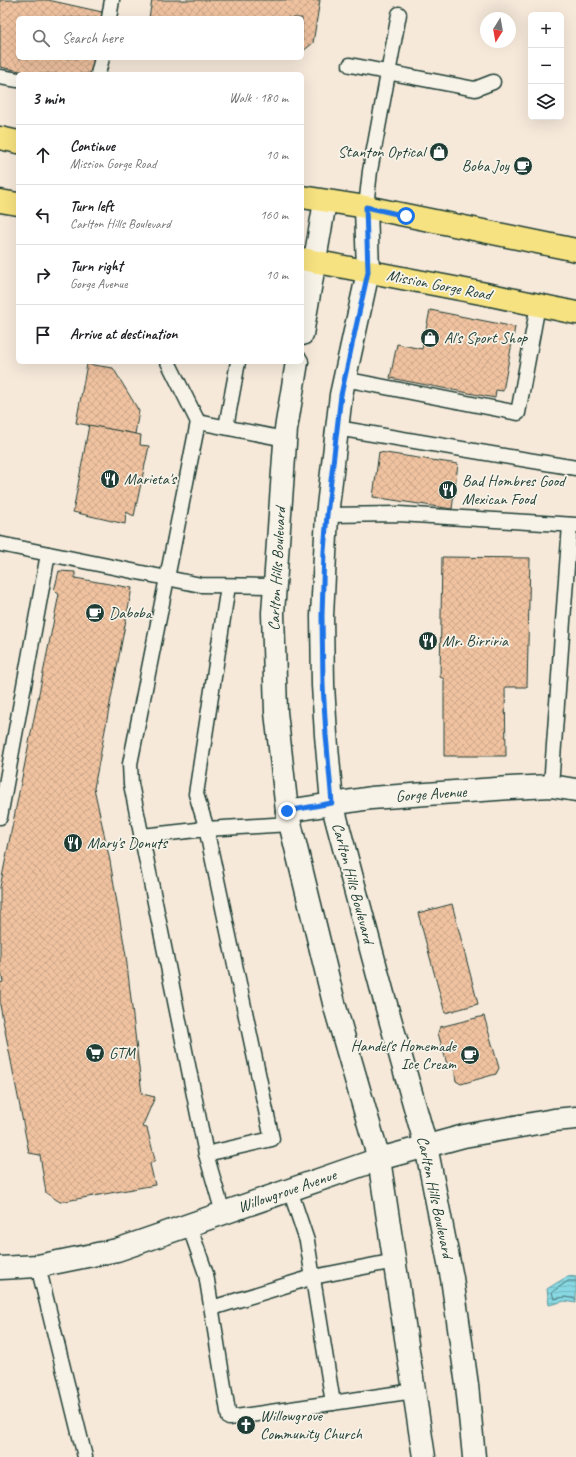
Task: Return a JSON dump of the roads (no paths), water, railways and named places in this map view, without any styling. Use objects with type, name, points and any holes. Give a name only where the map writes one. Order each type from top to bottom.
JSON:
[{"type":"main road","points":[[0,138],[16,142]]},
{"type":"main road","points":[[304,198],[366,207],[576,250]]},
{"type":"main road","points":[[0,201],[16,204]]},
{"type":"main road","points":[[304,309],[308,260],[324,202]]},
{"type":"main road","name":"Carlton Hills Boulevard","points":[[366,207],[368,272],[341,395],[327,515],[322,616],[323,685],[326,735],[332,803],[382,994],[426,1146],[452,1278],[467,1386],[474,1457]]},
{"type":"main road","name":"Mission Gorge Road","points":[[308,260],[576,313]]},
{"type":"main road","name":"Carlton Hills Boulevard","points":[[297,364],[285,439],[273,613],[276,712],[288,818],[335,1007],[379,1159],[424,1457]]},
{"type":"main road","name":"Gorge Avenue","points":[[288,818],[332,803],[387,797],[551,786],[576,790]]},
{"type":"main road","name":"Willowgrove Avenue","points":[[1,1264],[38,1266],[117,1250],[379,1159],[464,1136],[554,1120],[576,1118]]},
{"type":"lane","points":[[109,16],[112,0]]},
{"type":"lane","points":[[366,207],[370,171],[399,14]]},
{"type":"lane","points":[[98,72],[102,60]]},
{"type":"lane","points":[[350,65],[474,89],[492,82]]},
{"type":"lane","points":[[0,77],[16,80]]},
{"type":"lane","points":[[344,379],[518,413],[538,305]]},
{"type":"lane","points":[[169,364],[198,422],[130,764],[131,784],[206,1154],[223,1213]]},
{"type":"lane","points":[[226,427],[238,364]]},
{"type":"lane","points":[[198,422],[285,439]]},
{"type":"lane","points":[[338,428],[576,468]]},
{"type":"lane","points":[[327,515],[399,514],[573,525],[551,786]]},
{"type":"lane","points":[[0,544],[201,585],[275,586]]},
{"type":"lane","points":[[0,817],[48,554]]},
{"type":"lane","points":[[206,1154],[272,1139],[206,829],[196,794],[228,586]]},
{"type":"lane","points":[[142,836],[288,818]]},
{"type":"lane","points":[[290,1190],[307,1241],[332,1403]]},
{"type":"lane","points":[[189,1225],[206,1274],[229,1418],[414,1391]]},
{"type":"lane","points":[[212,1308],[313,1277],[394,1261]]},
{"type":"lane","points":[[38,1266],[85,1457]]},
{"type":"water","points":[[568,1276],[576,1277],[576,1303],[565,1301],[549,1305],[547,1289]]},
{"type":"place","name":"Stanton Optical","points":[[439,152]]},
{"type":"place","name":"Boba Joy","points":[[523,166]]},
{"type":"place","name":"Al's Sport Shop","points":[[430,338]]},
{"type":"place","name":"Marieta's","points":[[110,479]]},
{"type":"place","name":"Bad Hombres Good Mexican Food","points":[[448,490]]},
{"type":"place","name":"Daboba","points":[[95,613]]},
{"type":"place","name":"Mr. Birriria","points":[[428,641]]},
{"type":"place","name":"Mary's Donuts","points":[[73,843]]},
{"type":"place","name":"GTM","points":[[95,1053]]},
{"type":"place","name":"Handel's Homemade Ice Cream","points":[[470,1055]]},
{"type":"place","name":"Willowgrove Community Church","points":[[246,1425]]}]
